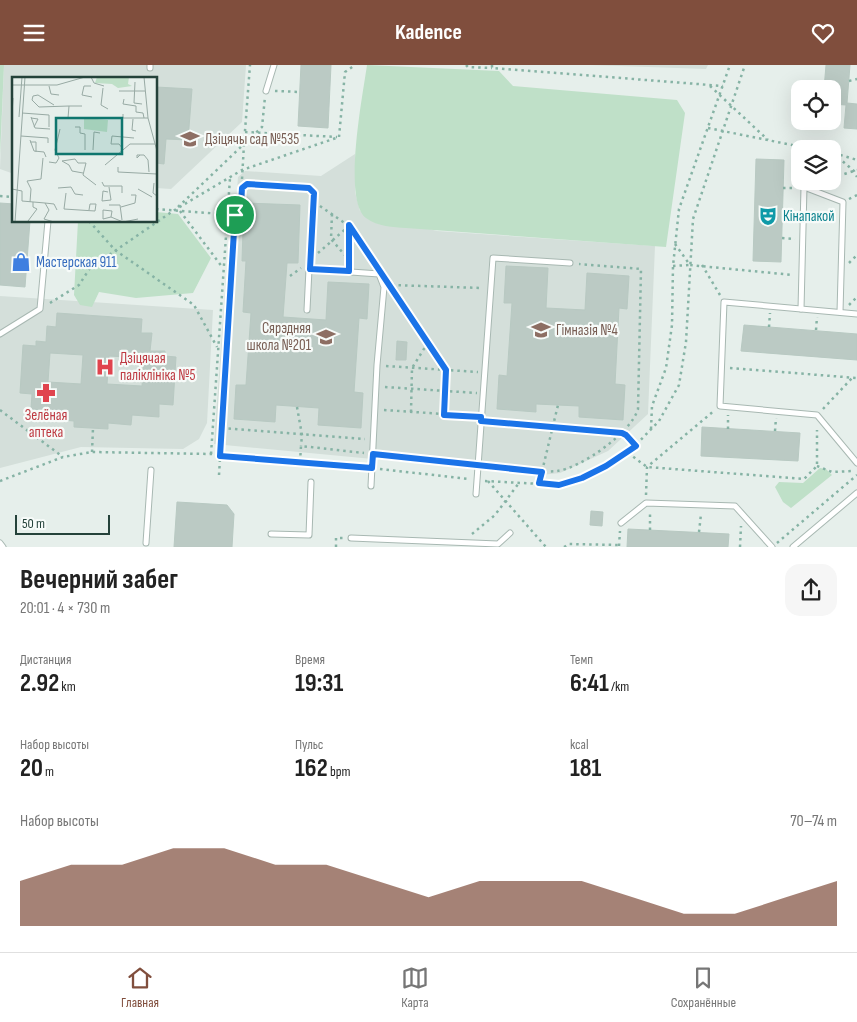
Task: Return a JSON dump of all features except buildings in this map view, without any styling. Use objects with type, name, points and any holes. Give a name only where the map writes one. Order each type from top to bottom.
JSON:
[{"type":"lane","points":[[266,91],[274,65]]},
{"type":"lane","points":[[247,184],[309,188],[314,193],[307,310]]},
{"type":"lane","points":[[801,309],[804,190]]},
{"type":"lane","points":[[812,190],[844,202],[840,312]]},
{"type":"lane","points":[[0,334],[40,309],[48,223]]},
{"type":"lane","points":[[476,494],[494,258],[570,263]]},
{"type":"lane","points":[[310,269],[379,274],[384,287],[377,365],[371,486]]},
{"type":"lane","points":[[857,314],[724,302],[720,406],[817,415],[857,463]]},
{"type":"lane","points":[[146,543],[151,471]]},
{"type":"lane","points":[[272,534],[308,535],[311,482]]},
{"type":"lane","points":[[793,547],[857,493]]},
{"type":"lane","points":[[621,523],[646,503],[735,506],[772,547]]},
{"type":"lane","points":[[351,538],[498,544],[510,533]]},
{"type":"lane","points":[[0,543],[3,547]]},
{"type":"path","points":[[242,170],[250,65]]},
{"type":"path","points":[[339,137],[345,72],[355,65]]},
{"type":"path","points":[[466,65],[468,67],[492,67],[723,86]]},
{"type":"path","points":[[651,430],[652,406],[666,368],[672,325],[674,243],[679,209],[730,65]]},
{"type":"path","points":[[546,547],[488,481],[559,485],[570,482],[606,466],[628,453],[659,421],[678,385],[686,342],[693,219],[745,65]]},
{"type":"path","points":[[849,81],[857,79]]},
{"type":"path","points":[[709,85],[769,141]]},
{"type":"path","points":[[173,211],[262,127],[266,91],[300,92]]},
{"type":"path","points":[[708,128],[791,146]]},
{"type":"path","points":[[245,132],[339,137]]},
{"type":"path","points":[[158,221],[242,170],[339,137]]},
{"type":"path","points":[[841,155],[857,160]]},
{"type":"path","points":[[841,160],[855,171],[857,177]]},
{"type":"path","points":[[841,175],[855,171]]},
{"type":"path","points":[[211,454],[230,178]]},
{"type":"path","points":[[219,475],[235,215],[241,205],[242,188],[247,184]]},
{"type":"path","points":[[783,188],[791,188]]},
{"type":"path","points":[[158,209],[235,215]]},
{"type":"path","points":[[180,211],[223,268]]},
{"type":"path","points":[[349,260],[331,239],[332,214],[349,225],[379,274],[391,285],[427,344],[446,370],[444,415]]},
{"type":"path","points":[[91,223],[115,251],[194,305],[218,348]]},
{"type":"path","points":[[40,309],[79,285],[90,268],[156,223]]},
{"type":"path","points":[[349,225],[349,271]]},
{"type":"path","points":[[234,231],[243,231]]},
{"type":"path","points":[[782,238],[803,239]]},
{"type":"path","points":[[674,243],[690,265]]},
{"type":"path","points":[[301,446],[542,472],[560,471],[604,449],[635,419],[638,409],[641,269],[570,263]]},
{"type":"path","points":[[673,266],[702,265],[802,276]]},
{"type":"path","points":[[702,265],[718,292]]},
{"type":"path","points":[[391,285],[491,289]]},
{"type":"path","points":[[769,327],[770,306]]},
{"type":"path","points":[[411,412],[412,368],[427,344]]},
{"type":"path","points":[[377,365],[484,373]]},
{"type":"path","points":[[721,367],[857,378]]},
{"type":"path","points":[[628,453],[647,467],[804,479],[817,466],[817,415],[852,377]]},
{"type":"path","points":[[376,387],[483,394]]},
{"type":"path","points":[[539,483],[558,405]]},
{"type":"path","points":[[646,489],[647,467],[720,406]]},
{"type":"path","points":[[297,407],[302,435],[300,462]]},
{"type":"path","points":[[728,429],[729,407]]},
{"type":"path","points":[[0,410],[63,457]]},
{"type":"path","points":[[375,410],[622,433],[636,446]]},
{"type":"path","points":[[775,431],[776,411]]},
{"type":"path","points":[[92,452],[93,428]]},
{"type":"path","points":[[222,428],[374,440]]},
{"type":"path","points":[[0,481],[63,457],[92,452],[211,454],[372,468],[476,480]]},
{"type":"path","points":[[817,466],[832,472],[857,470]]},
{"type":"path","points":[[772,547],[857,475]]},
{"type":"path","points":[[461,543],[495,515],[519,483]]},
{"type":"path","points":[[650,530],[651,503]]},
{"type":"path","points":[[699,532],[702,505]]},
{"type":"path","points":[[740,547],[741,513]]},
{"type":"path","points":[[564,547],[569,544],[619,546],[621,523]]},
{"type":"path","points":[[336,547],[336,538],[351,538]]},
{"type":"shaded area","name":"Дзіцячы сад №535","points":[[4,65],[246,65],[242,122],[171,189],[158,188],[158,77],[12,77],[12,173],[0,169]]},
{"type":"shaded area","points":[[590,65],[708,65],[706,69]]},
{"type":"shaded area","points":[[355,154],[355,192],[360,211],[437,231],[655,246],[648,414],[608,451],[560,473],[541,475],[214,444],[231,208],[236,203],[238,177],[245,171],[321,176]]},
{"type":"shaded area","name":"Дзіцячая паліклініка №5","points":[[0,296],[213,310],[207,423],[199,439],[183,449],[81,447],[0,468]]},
{"type":"green space","points":[[0,65],[4,65],[0,156]]},
{"type":"green space","points":[[367,65],[499,71],[513,86],[677,100],[685,113],[666,247],[396,227],[381,225],[366,218],[359,207],[355,191],[355,169],[356,146]]},
{"type":"green space","points":[[158,212],[178,214],[211,258],[193,293],[136,298],[99,292],[92,307],[80,305],[74,295],[78,223],[158,223]]},
{"type":"green space","points":[[820,468],[826,469],[832,475],[791,508],[783,502],[775,487],[779,482],[803,483]]},
{"type":"place","name":"Дзіцячы сад №535","points":[[190,139]]},
{"type":"place","name":"Кінапакой","points":[[768,216]]},
{"type":"place","name":"Мастерская 911","points":[[21,262]]},
{"type":"place","name":"Гімназія №4","points":[[541,330]]},
{"type":"place","name":"Сярэдняя школа №201","points":[[326,337]]},
{"type":"place","name":"Дзіцячая паліклініка №5","points":[[105,367]]},
{"type":"place","name":"Зелёная аптека","points":[[46,393]]},
{"type":"route","points":[[247,184],[309,188],[314,193],[310,269],[349,271],[349,225],[366,249],[379,274],[391,285],[427,344],[446,370],[444,415],[481,417],[481,421],[622,433],[636,446],[606,466],[582,478],[559,485],[539,483],[542,472],[373,454],[372,468],[220,456],[235,215],[241,205],[242,188],[247,184]]}]
